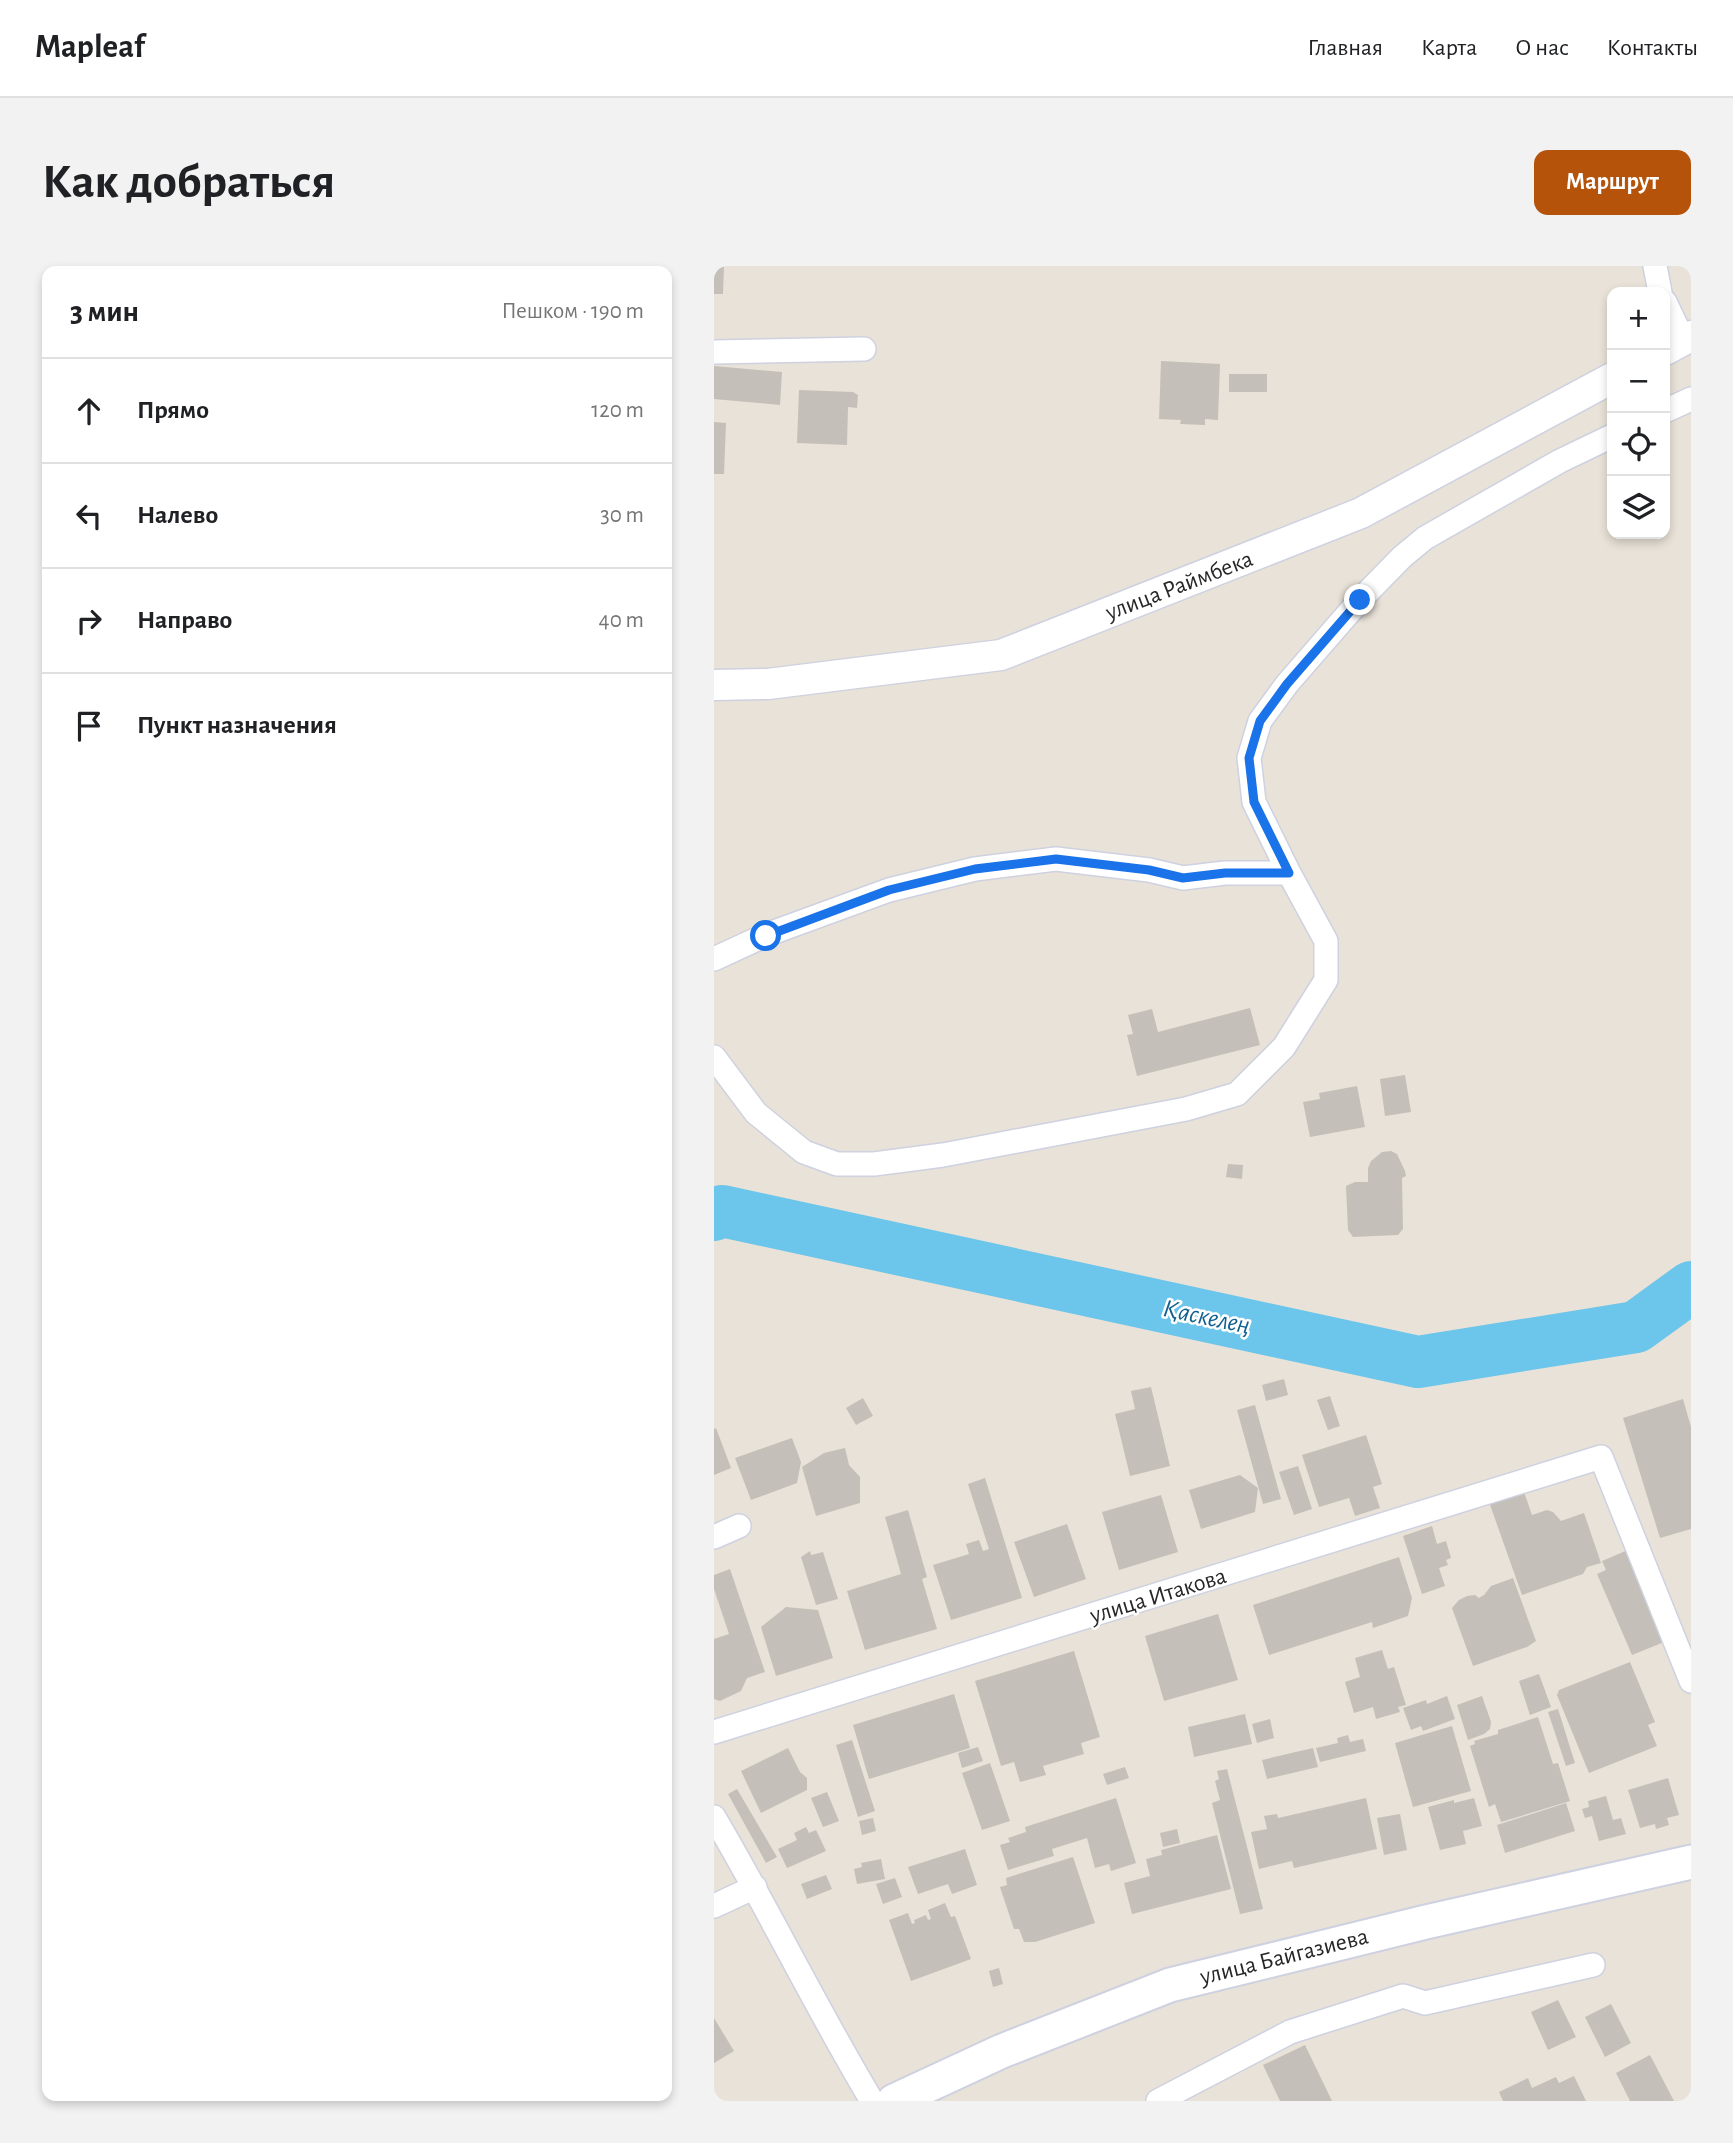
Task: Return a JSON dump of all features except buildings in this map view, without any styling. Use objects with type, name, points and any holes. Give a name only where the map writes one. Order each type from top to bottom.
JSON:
[{"type":"main road","name":"улица Байгазиева","points":[[894,2101],[1002,2051],[1170,1985],[1426,1922],[1691,1862]]},
{"type":"street","points":[[1655,266],[1659,287]]},
{"type":"street","points":[[1670,315],[1680,342]]},
{"type":"street","points":[[714,352],[864,349]]},
{"type":"street","name":"улица Раймбека","points":[[714,685],[768,684],[1001,655],[1361,513],[1607,381]]},
{"type":"street","points":[[1670,408],[1691,398]]},
{"type":"street","points":[[714,1057],[756,1113],[804,1152],[837,1164],[874,1164],[943,1156],[1186,1110],[1237,1094],[1284,1046],[1326,980],[1326,941],[1254,802],[1249,758],[1260,721],[1287,684],[1360,600],[1402,557],[1425,538],[1560,461],[1607,438]]},
{"type":"street","points":[[714,959],[766,936],[889,890],[975,869],[1056,859],[1149,870],[1183,878],[1225,873],[1289,873]]},
{"type":"street","name":"улица Итакова","points":[[714,1732],[1601,1457],[1691,1681]]},
{"type":"street","points":[[714,1537],[739,1526]]},
{"type":"street","points":[[714,1817],[755,1887],[839,2047],[872,2101]]},
{"type":"street","points":[[714,1906],[755,1887]]},
{"type":"street","points":[[1158,2101],[1280,2036],[1302,2028],[1403,1997],[1426,2003],[1593,1965]]},
{"type":"waterway","name":"Қаскелең","points":[[714,1215],[722,1211],[1418,1362],[1636,1327],[1691,1287]]},
{"type":"route","points":[[766,936],[889,890],[975,869],[1056,859],[1149,870],[1183,878],[1225,873],[1289,873],[1254,802],[1249,758],[1260,721],[1287,684],[1360,600]]}]
